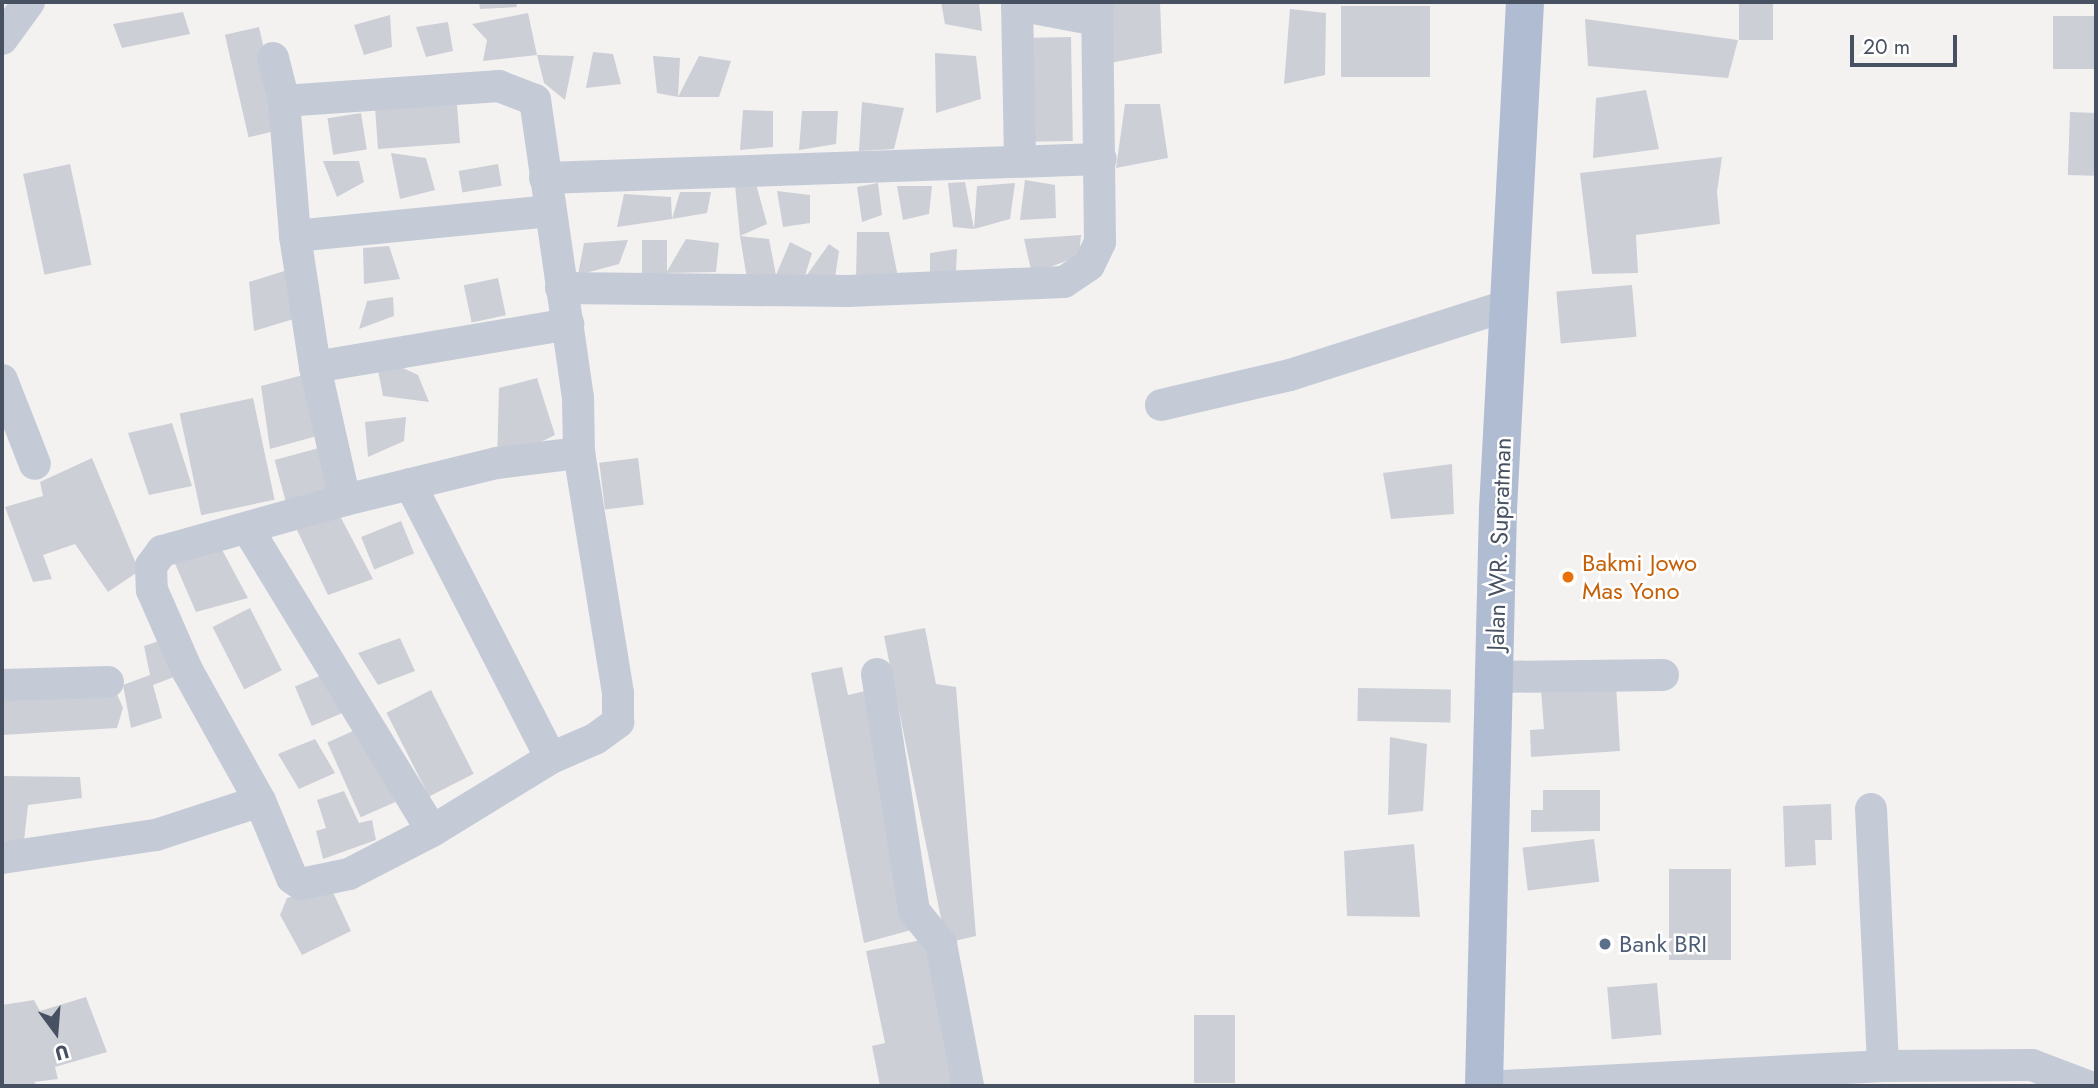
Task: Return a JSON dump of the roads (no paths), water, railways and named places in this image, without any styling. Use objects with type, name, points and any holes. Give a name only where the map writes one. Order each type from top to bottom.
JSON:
[{"type":"main road","name":"Jalan WR. Supratman","points":[[1484,1086],[1494,677],[1525,2]]},
{"type":"street","points":[[2,39],[29,2]]},
{"type":"street","points":[[561,288],[848,290],[1064,282],[1089,265],[1100,242],[1097,11],[1017,3],[1020,158]]},
{"type":"street","points":[[273,58],[284,101],[295,236],[314,367],[345,499]]},
{"type":"street","points":[[284,101],[499,86],[520,91],[535,100],[548,211],[568,324],[579,453],[618,693],[618,722],[595,739],[551,758],[432,831],[349,874],[301,884],[292,878],[260,801],[187,670],[152,590],[151,566],[162,551],[185,540],[249,531],[345,499],[497,463],[579,453]]},
{"type":"street","points":[[545,178],[838,172],[1020,158],[1101,159]]},
{"type":"street","points":[[295,236],[548,211]]},
{"type":"street","points":[[1161,405],[1263,383],[1509,305]]},
{"type":"street","points":[[314,367],[568,324]]},
{"type":"street","points":[[2,380],[35,464]]},
{"type":"street","points":[[410,484],[551,758]]},
{"type":"street","points":[[249,531],[432,831]]},
{"type":"street","points":[[877,674],[914,911],[941,944],[968,1086]]},
{"type":"street","points":[[1494,677],[1663,675]]},
{"type":"street","points":[[2,685],[108,682]]},
{"type":"street","points":[[2,858],[156,835],[260,801]]},
{"type":"street","points":[[1871,809],[1883,1066]]},
{"type":"street","points":[[1503,1086],[1745,1081],[1883,1066],[2032,1065],[2087,1086]]},
{"type":"place","name":"Bakmi Jowo Mas Yono","points":[[1568,577]]},
{"type":"place","name":"Bank BRI","points":[[1605,944]]}]
